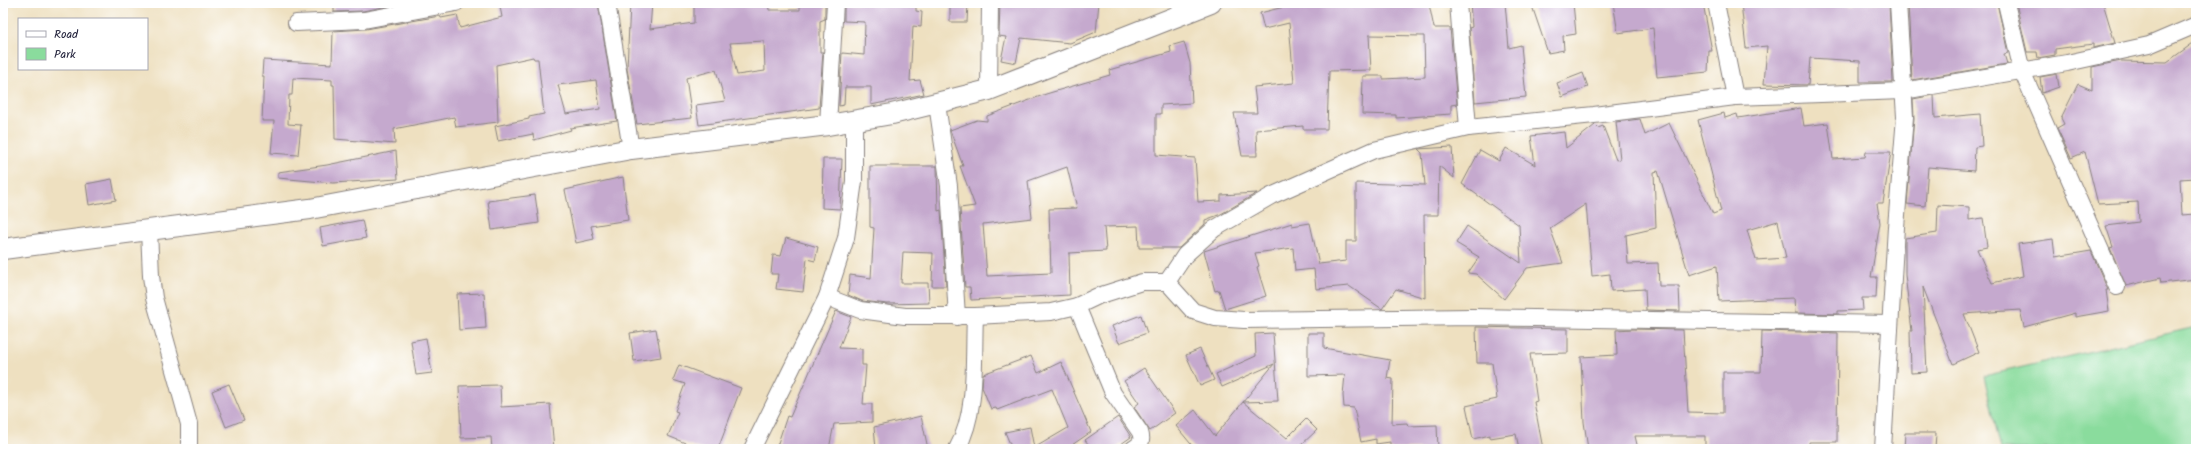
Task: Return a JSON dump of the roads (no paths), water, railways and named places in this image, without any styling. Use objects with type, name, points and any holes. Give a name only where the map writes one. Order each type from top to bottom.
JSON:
[{"type":"street","points":[[296,23],[364,20],[456,3]]},
{"type":"street","points":[[608,3],[631,150]]},
{"type":"street","points":[[828,125],[836,3]]},
{"type":"street","points":[[989,90],[990,3]]},
{"type":"street","points":[[3,249],[310,209],[631,150],[828,125],[937,104],[989,90],[1211,3]]},
{"type":"street","points":[[1458,3],[1468,128]]},
{"type":"street","points":[[1716,3],[1735,96]]},
{"type":"street","points":[[1883,449],[1890,324],[1905,117],[1898,3]]},
{"type":"street","points":[[2006,3],[2022,71],[2117,287]]},
{"type":"street","points":[[1167,282],[1184,255],[1214,229],[1271,196],[1374,150],[1468,128],[1594,115],[1735,96],[1903,91],[2067,63],[2149,45],[2196,25]]},
{"type":"street","points":[[937,104],[949,186],[957,316]]},
{"type":"street","points":[[752,449],[827,297],[846,238],[854,181],[854,120]]},
{"type":"street","points":[[149,230],[151,276],[154,298],[189,424],[189,449]]},
{"type":"street","points":[[827,297],[860,310],[905,316],[975,316],[1051,312],[1078,306],[1098,296],[1142,282],[1167,282],[1193,311],[1215,318],[1244,320],[1472,317],[1890,324]]},
{"type":"street","points":[[1078,306],[1112,393],[1140,432],[1142,438],[1140,444],[1133,449]]},
{"type":"street","points":[[964,445],[971,408],[975,316]]}]
